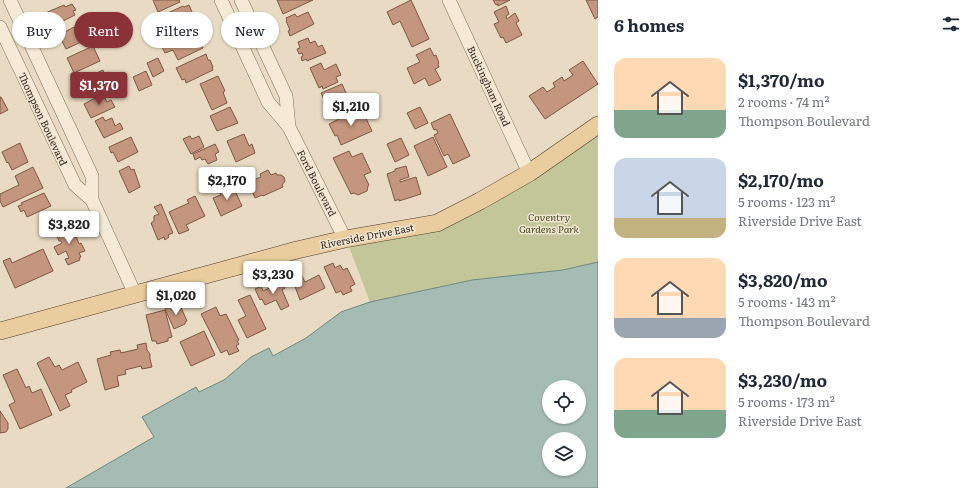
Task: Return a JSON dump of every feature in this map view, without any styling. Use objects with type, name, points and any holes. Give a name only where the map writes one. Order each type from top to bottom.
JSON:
[{"type":"main road","name":"Riverside Drive East","points":[[0,331],[297,250],[346,239],[437,223],[480,201],[529,173],[598,125]]},
{"type":"street","name":"Thompson Boulevard","points":[[10,0],[16,12]]},
{"type":"street","name":"Ford Boulevard","points":[[221,0],[268,102],[289,127],[346,239]]},
{"type":"street","name":"Ford Boulevard","points":[[241,0],[286,96],[289,127]]},
{"type":"street","name":"Buckingham Road","points":[[449,0],[529,173]]},
{"type":"street","name":"Thompson Boulevard","points":[[12,26],[1,29],[75,185],[92,200],[135,294]]},
{"type":"street","name":"Thompson Boulevard","points":[[32,48],[92,176],[92,200]]},
{"type":"green space","name":"Coventry Gardens Park","points":[[598,134],[598,262],[563,270],[472,280],[370,302],[348,244],[384,241],[430,233]]},
{"type":"water","points":[[598,262],[598,488],[66,488],[154,437],[142,417],[196,387],[199,392],[224,380],[251,357],[269,348],[273,356],[306,338],[341,312],[370,302],[472,280],[563,270]]},
{"type":"building","points":[[153,0],[179,0],[180,2],[158,12]]},
{"type":"building","points":[[277,0],[313,0],[283,14]]},
{"type":"building","points":[[411,0],[429,39],[412,47],[400,21],[393,25],[387,12]]},
{"type":"building","points":[[493,0],[510,0],[498,6],[498,4],[496,5]]},
{"type":"building","points":[[586,0],[598,0],[598,17],[595,19]]},
{"type":"building","points":[[72,4],[76,10],[73,11],[74,16],[66,20],[66,12],[48,12],[64,5],[65,7]]},
{"type":"building","points":[[189,5],[192,12],[170,12],[183,6]]},
{"type":"building","points":[[506,6],[509,14],[506,16],[507,19],[515,13],[519,21],[516,23],[522,35],[506,43],[503,37],[501,38],[494,24],[499,22],[494,12]]},
{"type":"building","points":[[308,12],[314,24],[290,36],[288,31],[290,30],[286,18],[295,14],[297,17]]},
{"type":"building","points":[[74,27],[74,45],[66,49],[66,48],[66,31]]},
{"type":"building","points":[[308,38],[310,43],[315,41],[318,47],[322,45],[326,53],[307,61],[306,59],[302,61],[302,53],[299,54],[297,49],[300,48],[298,42]]},
{"type":"building","points":[[89,48],[94,48],[100,61],[74,73],[67,58]]},
{"type":"building","points":[[162,48],[203,48],[178,60],[173,50],[165,53]]},
{"type":"building","points":[[430,48],[434,56],[436,55],[439,63],[439,67],[435,69],[441,80],[429,86],[425,78],[414,84],[407,68],[420,62],[416,55]]},
{"type":"building","points":[[206,54],[208,60],[210,60],[213,70],[186,83],[185,79],[182,80],[176,68]]},
{"type":"building","points":[[158,58],[164,71],[153,77],[147,63]]},
{"type":"building","points":[[583,61],[598,84],[545,119],[529,96],[543,87],[547,92],[555,87],[553,83],[562,77],[564,81],[573,75],[569,70]]},
{"type":"building","points":[[321,63],[324,70],[336,64],[341,75],[336,77],[338,82],[323,89],[322,86],[319,88],[310,68]]},
{"type":"building","points":[[103,70],[104,74],[109,72],[112,78],[107,80],[109,84],[85,96],[78,82]]},
{"type":"building","points":[[146,71],[152,85],[139,91],[133,77]]},
{"type":"building","points":[[218,76],[225,91],[223,92],[227,103],[212,110],[200,84]]},
{"type":"building","points":[[342,84],[351,104],[330,113],[327,105],[325,106],[323,102],[325,101],[321,93]]},
{"type":"building","points":[[103,94],[107,102],[111,100],[115,107],[91,118],[84,104]]},
{"type":"building","points":[[0,97],[8,110],[0,114]]},
{"type":"building","points":[[230,107],[238,123],[217,131],[210,116]]},
{"type":"building","points":[[420,107],[428,123],[415,129],[407,113]]},
{"type":"building","points":[[361,108],[372,131],[341,145],[337,135],[335,136],[329,124]]},
{"type":"building","points":[[450,114],[470,156],[453,164],[448,154],[444,156],[434,135],[438,133],[436,129],[434,130],[431,123]]},
{"type":"building","points":[[103,117],[105,121],[112,118],[115,126],[120,123],[123,129],[104,138],[95,121]]},
{"type":"building","points":[[244,134],[249,146],[252,144],[255,153],[236,162],[227,141]]},
{"type":"building","points":[[190,136],[192,139],[199,136],[204,147],[191,154],[183,139]]},
{"type":"building","points":[[131,137],[138,152],[118,162],[113,152],[111,153],[109,147]]},
{"type":"building","points":[[433,137],[447,167],[428,176],[414,146]]},
{"type":"building","points":[[401,138],[409,155],[395,162],[387,144]]},
{"type":"building","points":[[20,143],[28,162],[12,170],[2,152]]},
{"type":"building","points":[[215,144],[219,152],[215,154],[217,160],[208,164],[205,159],[202,160],[200,157],[195,160],[193,154]]},
{"type":"building","points":[[349,151],[352,157],[362,153],[371,172],[364,175],[369,185],[367,191],[358,195],[354,193],[351,194],[333,158]]},
{"type":"building","points":[[129,166],[131,170],[134,169],[140,187],[129,193],[119,171]]},
{"type":"building","points":[[406,166],[409,177],[400,180],[400,182],[416,177],[421,194],[395,201],[387,174],[395,171],[395,169]]},
{"type":"building","points":[[33,167],[43,188],[3,207],[0,201],[0,194],[19,185],[15,176]]},
{"type":"building","points":[[268,170],[271,175],[276,173],[277,175],[284,177],[285,181],[282,185],[283,187],[255,198],[248,182],[261,177],[260,174]]},
{"type":"building","points":[[231,186],[242,206],[221,216],[213,198],[221,195],[219,192]]},
{"type":"building","points":[[44,193],[51,206],[27,217],[24,210],[21,212],[18,206],[22,205],[21,203]]},
{"type":"building","points":[[195,196],[205,216],[186,225],[189,230],[179,234],[169,212],[189,203],[187,200]]},
{"type":"building","points":[[161,204],[173,233],[168,235],[169,237],[165,240],[164,237],[158,240],[151,223],[154,221],[154,216],[159,214],[154,207]]},
{"type":"building","points":[[66,225],[68,230],[73,229],[79,244],[81,243],[85,251],[79,253],[81,257],[79,258],[80,260],[68,265],[65,259],[69,258],[66,251],[58,255],[54,247],[62,243],[59,241],[55,230]]},
{"type":"building","points":[[43,249],[53,271],[15,288],[3,261],[10,258],[12,263]]},
{"type":"building","points":[[333,263],[335,268],[340,265],[343,270],[347,268],[355,284],[350,287],[352,291],[343,295],[341,291],[336,293],[324,267]]},
{"type":"building","points":[[301,274],[305,282],[319,275],[325,288],[300,300],[292,278]]},
{"type":"building","points":[[282,282],[285,288],[282,290],[289,306],[281,310],[276,300],[265,305],[262,299],[260,300],[255,289],[261,286],[263,291]]},
{"type":"building","points":[[250,295],[266,329],[247,338],[238,320],[246,316],[238,300]]},
{"type":"building","points":[[179,303],[187,321],[185,324],[174,329],[165,309]]},
{"type":"building","points":[[216,307],[220,316],[226,314],[239,340],[237,341],[239,344],[236,346],[239,351],[229,355],[227,350],[221,353],[201,314]]},
{"type":"building","points":[[165,310],[172,337],[168,338],[168,341],[157,344],[156,341],[152,341],[146,315]]},
{"type":"building","points":[[204,331],[215,355],[191,366],[180,342]]},
{"type":"building","points":[[146,343],[147,350],[150,354],[152,367],[142,369],[141,366],[125,370],[126,374],[117,376],[119,386],[105,390],[97,359],[111,355],[110,352],[120,350],[121,353],[138,349],[137,345]]},
{"type":"building","points":[[49,357],[55,367],[59,365],[62,370],[78,362],[87,382],[71,390],[72,392],[65,395],[70,406],[60,411],[37,363]]},
{"type":"building","points":[[17,369],[26,388],[29,386],[32,393],[41,389],[52,415],[20,429],[9,405],[15,402],[3,375]]},
{"type":"building","points":[[0,411],[8,423],[8,429],[6,432],[0,433]]}]
